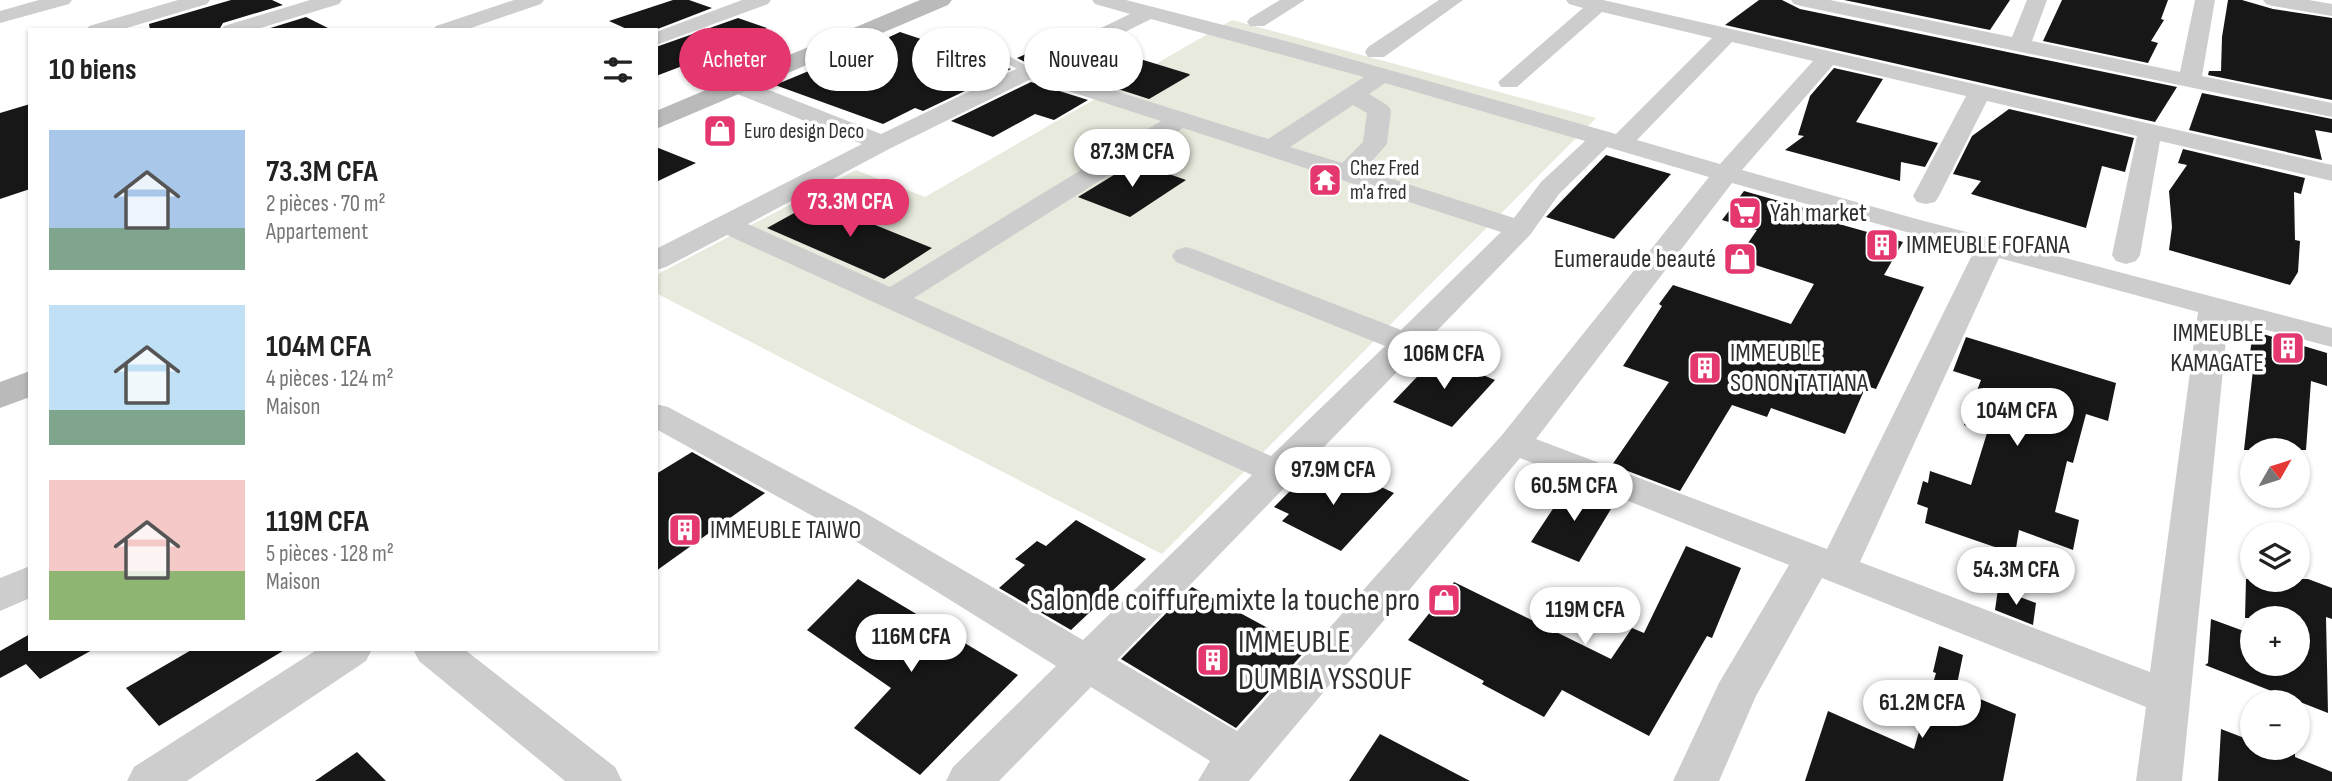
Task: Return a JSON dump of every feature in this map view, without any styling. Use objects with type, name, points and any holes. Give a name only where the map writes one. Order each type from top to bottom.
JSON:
[{"type":"main road","points":[[791,53],[909,0]]},
{"type":"main road","points":[[791,57],[940,0]]},
{"type":"main road","points":[[658,102],[697,91]]},
{"type":"main road","points":[[658,120],[711,91]]},
{"type":"main road","points":[[0,372],[28,361]]},
{"type":"main road","points":[[0,396],[28,384]]},
{"type":"street","points":[[0,17],[32,3],[62,0]]},
{"type":"street","points":[[103,28],[200,0]]},
{"type":"street","points":[[238,28],[332,0]]},
{"type":"street","points":[[449,28],[534,0]]},
{"type":"street","points":[[658,38],[761,0]]},
{"type":"street","points":[[1257,22],[1295,0]]},
{"type":"street","points":[[1270,149],[1353,95],[1379,64],[1453,0]]},
{"type":"street","points":[[1801,0],[2332,110]]},
{"type":"street","points":[[2020,44],[2035,0]]},
{"type":"street","points":[[2190,80],[2205,0]]},
{"type":"street","points":[[2273,0],[2332,10]]},
{"type":"street","points":[[1114,1],[1148,13],[1379,64],[1611,140],[1990,247],[2332,338]]},
{"type":"street","points":[[1509,82],[1587,3],[2332,173]]},
{"type":"street","points":[[1117,28],[1148,13]]},
{"type":"street","points":[[969,781],[1520,229],[1550,188],[1611,140],[1728,34]]},
{"type":"street","points":[[665,431],[849,520],[1085,662],[1231,769],[1514,443],[1726,173],[1828,57]]},
{"type":"street","points":[[658,260],[882,143],[1024,74]]},
{"type":"street","points":[[750,91],[882,143]]},
{"type":"street","points":[[1091,91],[1520,229]]},
{"type":"street","points":[[1926,196],[1980,92]]},
{"type":"street","points":[[1346,174],[1375,144],[1379,110],[1353,95]]},
{"type":"street","points":[[891,299],[1180,120]]},
{"type":"street","points":[[2126,255],[2150,131]]},
{"type":"street","points":[[725,225],[1276,472]]},
{"type":"street","points":[[1696,781],[1710,744],[1744,677],[1825,564],[1990,247]]},
{"type":"street","points":[[1186,256],[1406,343]]},
{"type":"street","points":[[2159,781],[2214,306]]},
{"type":"street","points":[[1514,443],[2169,698]]},
{"type":"street","points":[[0,596],[28,581]]},
{"type":"street","points":[[150,781],[348,651]]},
{"type":"street","points":[[436,651],[599,781]]},
{"type":"shaded area","points":[[1232,20],[1596,118],[1162,554],[658,294],[658,274],[856,170],[925,197],[1109,91],[1143,91],[1143,71]]},
{"type":"building","points":[[231,0],[272,0],[283,5],[223,23],[220,28],[150,28],[149,24]]},
{"type":"building","points":[[673,0],[689,0],[712,8],[658,29],[625,28],[609,21]]},
{"type":"building","points":[[1759,0],[1782,0],[1800,9],[2177,87],[2155,122],[1725,25]]},
{"type":"building","points":[[1844,0],[2010,0],[1990,30]]},
{"type":"building","points":[[2062,0],[2168,0],[2161,19],[2164,20],[2151,41],[2158,43],[2148,63],[2043,41]]},
{"type":"building","points":[[2228,0],[2242,0],[2273,9],[2332,18],[2332,100],[2208,75],[2209,71],[2221,71],[2222,37]]},
{"type":"building","points":[[306,17],[328,28],[270,28]]},
{"type":"building","points":[[738,18],[767,28],[710,28]]},
{"type":"building","points":[[898,33],[912,36],[912,91],[965,91],[923,111],[915,108],[883,124],[791,91],[791,78],[805,73],[805,91],[898,91]]},
{"type":"building","points":[[679,39],[679,67],[658,75],[658,46]]},
{"type":"building","points":[[1143,60],[1190,75],[1149,99],[1124,91],[1143,91]]},
{"type":"building","points":[[1834,68],[1883,79],[1856,122],[1938,143],[1925,167],[1901,162],[1900,181],[1785,150],[1804,136],[1798,135],[1810,96]]},
{"type":"building","points":[[1024,85],[1024,91],[1060,91],[1088,100],[1054,120],[1035,114],[993,137],[951,121]]},
{"type":"building","points":[[2202,93],[2332,119],[2332,133],[2315,130],[2322,160],[2189,130]]},
{"type":"building","points":[[28,105],[28,190],[0,199],[0,113]]},
{"type":"building","points":[[2009,109],[2134,138],[2125,172],[2102,166],[2086,228],[1971,194],[1981,181],[1953,174],[1972,136]]},
{"type":"building","points":[[658,148],[696,163],[658,181]]},
{"type":"building","points":[[2183,149],[2305,178],[2301,194],[2294,192],[2295,240],[2300,241],[2298,272],[2290,285],[2169,250],[2172,227],[2169,191],[2187,165],[2178,163]]},
{"type":"building","points":[[1606,155],[1671,174],[1614,239],[1546,217]]},
{"type":"building","points":[[1135,162],[1186,180],[1130,217],[1078,197]]},
{"type":"building","points":[[1744,191],[1842,219],[1839,224],[1903,242],[1884,275],[1924,287],[1876,389],[1866,386],[1845,434],[1771,408],[1767,417],[1732,405],[1680,491],[1612,465],[1669,382],[1623,366],[1662,306],[1659,304],[1673,285],[1791,324],[1814,284],[1737,259],[1757,230],[1722,220]]},
{"type":"building","points":[[816,201],[932,248],[884,279],[767,228]]},
{"type":"building","points":[[2253,331],[2327,353],[2327,386],[2311,381],[2307,438],[2245,438],[2253,370],[2248,368]]},
{"type":"building","points":[[1966,337],[2116,383],[2108,421],[2086,414],[2073,463],[2067,461],[2055,512],[2079,520],[2073,550],[2019,530],[2015,554],[1925,523],[1928,508],[1917,504],[1923,481],[1928,483],[1930,471],[1971,485],[1987,433],[1964,425],[1981,380],[1953,371]]},
{"type":"building","points":[[1437,356],[1495,380],[1452,427],[1393,402]]},
{"type":"building","name":"IMMEUBLE TAIWO","points":[[692,452],[765,493],[658,570],[658,473]]},
{"type":"building","points":[[1336,466],[1394,493],[1341,551],[1282,521],[1289,514],[1274,507],[1302,479],[1317,486]]},
{"type":"building","points":[[1566,489],[1589,498],[1595,490],[1617,499],[1579,562],[1531,542]]},
{"type":"building","points":[[1076,520],[1146,559],[1071,630],[999,588],[1025,565],[1015,559],[1037,541],[1046,546]]},
{"type":"building","points":[[1686,546],[1741,568],[1712,638],[1707,636],[1649,736],[1562,690],[1544,717],[1408,640],[1454,582],[1611,659],[1632,628],[1644,633]]},
{"type":"building","points":[[858,579],[1018,675],[920,775],[854,728],[891,688],[807,630]]},
{"type":"building","points":[[2310,580],[2332,588],[2332,619],[2326,617],[2328,713],[2310,706],[2310,690],[2269,690],[2205,665],[2208,663],[2211,619],[2240,630],[2240,676],[2310,676],[2310,606],[2245,606],[2246,592],[2310,592]]},
{"type":"building","name":"IMMEUBLE DUMBIA YSSOUF","points":[[1192,587],[1307,649],[1236,728],[1121,659]]},
{"type":"building","points":[[1998,589],[2036,603],[2033,625],[1995,610]]},
{"type":"building","points":[[28,635],[28,651],[90,651],[40,679],[26,664],[0,678],[0,651]]},
{"type":"building","points":[[1939,646],[1963,655],[1956,689],[2016,714],[2003,781],[1805,781],[1828,711],[1914,749],[1936,673],[1933,672]]},
{"type":"building","points":[[190,651],[283,651],[159,726],[126,688]]},
{"type":"building","points":[[2221,729],[2240,736],[2240,760],[2302,760],[2332,772],[2332,781],[2218,781]]},
{"type":"building","points":[[1380,734],[1470,781],[1349,781]]},
{"type":"building","points":[[357,752],[386,781],[315,781]]},
{"type":"place","name":"Euro design Deco","points":[[720,131]]},
{"type":"place","name":"Chez Fred m'a fred","points":[[1325,180]]},
{"type":"place","name":"Yah market","points":[[1745,213]]},
{"type":"place","name":"IMMEUBLE FOFANA","points":[[1882,245]]},
{"type":"place","name":"Eumeraude beauté","points":[[1740,259]]},
{"type":"place","name":"IMMEUBLE KAMAGATE","points":[[2288,348]]},
{"type":"place","name":"IMMEUBLE SONON TATIANA","points":[[1705,368]]},
{"type":"place","name":"IMMEUBLE TAIWO","points":[[685,530]]},
{"type":"place","name":"Salon de coiffure mixte la touche pro","points":[[1444,600]]},
{"type":"place","name":"IMMEUBLE DUMBIA YSSOUF","points":[[1213,660]]}]
